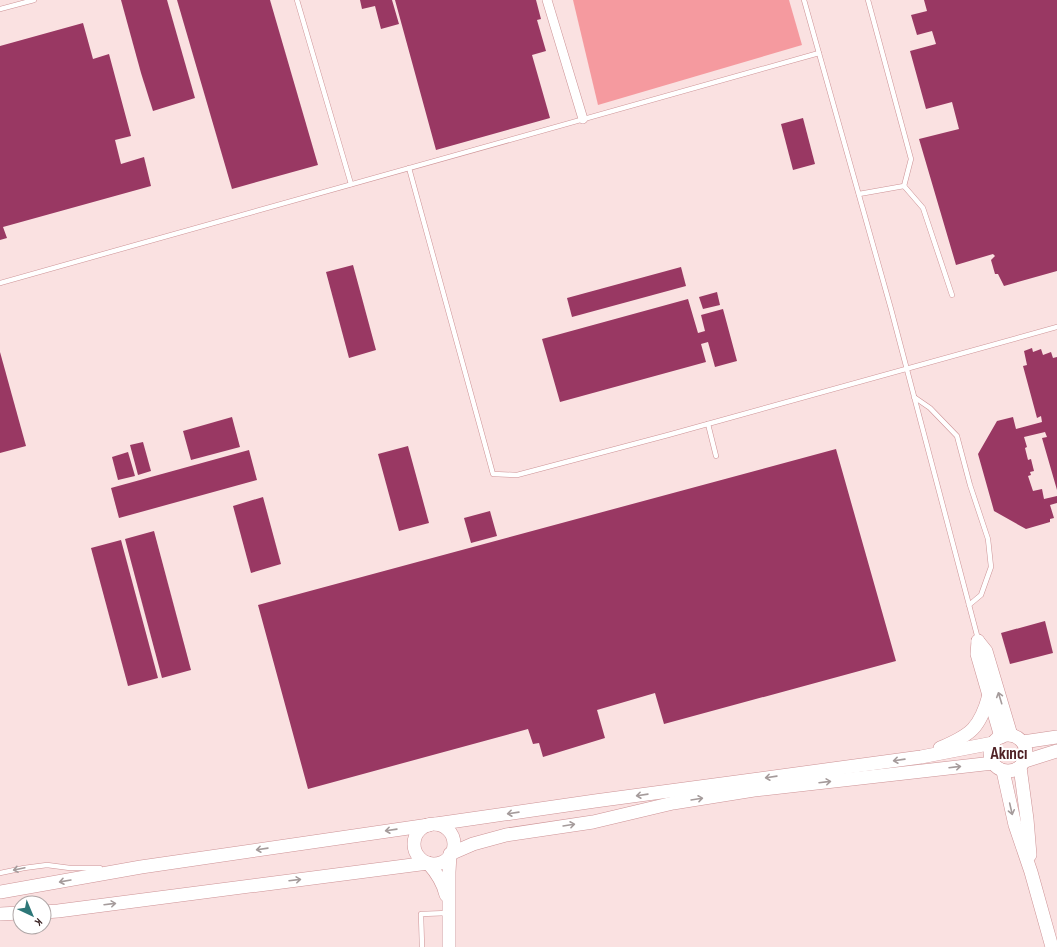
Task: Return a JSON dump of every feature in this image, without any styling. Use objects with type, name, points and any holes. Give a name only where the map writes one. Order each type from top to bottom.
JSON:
[{"type":"main road","points":[[978,641],[977,654],[1002,738]]},
{"type":"main road","points":[[978,641],[986,651],[1002,738],[990,755],[998,767],[1031,872],[1052,947]]},
{"type":"main road","points":[[922,757],[957,740],[975,727],[982,716],[989,695]]},
{"type":"main road","points":[[1023,742],[1057,737]]},
{"type":"main road","points":[[0,892],[141,867],[433,824],[922,757],[1002,738],[1020,739],[1026,749],[1022,764],[1031,872]]},
{"type":"main road","points":[[450,854],[473,844],[506,835],[593,822],[673,803],[754,790],[998,767],[1012,772],[1022,764],[1057,751]]},
{"type":"main road","points":[[52,911],[428,863],[441,863],[450,854],[453,848],[452,835],[442,826],[433,824],[418,831],[414,843],[417,856],[428,863],[440,879],[444,888],[448,909]]},
{"type":"main road","points":[[449,947],[448,909],[450,854]]},
{"type":"main road","points":[[0,914],[12,913]]},
{"type":"street","points":[[546,0],[583,119]]},
{"type":"lane","points":[[0,9],[34,0]]},
{"type":"lane","points":[[297,0],[351,184]]},
{"type":"lane","points":[[804,0],[859,194],[978,641]]},
{"type":"lane","points":[[868,0],[911,159],[904,186]]},
{"type":"lane","points":[[0,283],[819,53]]},
{"type":"lane","points":[[409,168],[493,474],[517,475],[708,424],[1057,326]]},
{"type":"lane","points":[[859,194],[904,186]]},
{"type":"lane","points":[[904,186],[923,208],[952,295]]},
{"type":"lane","points":[[914,397],[930,408],[957,436],[970,485],[988,539],[991,567],[981,595],[969,605]]},
{"type":"lane","points":[[708,424],[716,456]]},
{"type":"lane","points":[[0,873],[47,865],[93,869],[141,867]]},
{"type":"lane","points":[[422,947],[421,914],[448,909]]},
{"type":"shaded area","points":[[573,0],[789,0],[802,45],[598,105]]},
{"type":"building","points":[[121,0],[167,0],[195,98],[153,111]]},
{"type":"building","points":[[177,0],[270,0],[318,165],[232,189]]},
{"type":"building","points":[[360,0],[392,0],[399,24],[381,29],[375,6],[362,9]]},
{"type":"building","points":[[395,0],[536,0],[541,19],[537,20],[546,51],[532,55],[550,118],[436,150]]},
{"type":"building","points":[[924,0],[1057,0],[1057,271],[1004,286],[998,274],[995,274],[991,260],[995,256],[993,254],[956,265],[919,139],[959,129],[952,102],[926,109],[910,51],[936,44],[932,31],[917,35],[911,15],[927,11]]},
{"type":"building","points":[[83,23],[93,59],[109,54],[131,136],[115,140],[121,164],[144,157],[151,186],[3,227],[7,238],[0,240],[0,46]]},
{"type":"building","points":[[803,118],[815,164],[793,170],[781,124]]},
{"type":"building","points":[[353,265],[376,350],[349,358],[326,272]]},
{"type":"building","points":[[681,267],[686,286],[572,317],[567,298]]},
{"type":"building","points":[[717,292],[720,305],[703,309],[699,297]]},
{"type":"building","points":[[688,299],[698,333],[705,331],[701,315],[723,309],[737,361],[715,367],[708,342],[701,344],[706,362],[560,402],[542,339]]},
{"type":"building","points":[[1032,348],[1033,352],[1041,349],[1043,355],[1051,352],[1053,358],[1057,357],[1057,490],[1042,438],[1047,437],[1045,432],[1024,437],[1027,447],[1025,448],[1028,460],[1031,459],[1034,471],[1030,472],[1031,475],[1028,476],[1033,491],[1042,489],[1044,499],[1057,496],[1057,503],[1050,505],[1054,518],[1050,519],[1050,522],[1026,529],[994,511],[978,454],[997,421],[1013,417],[1016,429],[1042,422],[1041,416],[1037,418],[1023,366],[1027,365],[1024,351]]},
{"type":"building","points":[[0,352],[26,446],[0,453]]},
{"type":"building","points":[[232,417],[240,447],[191,460],[183,431]]},
{"type":"building","points":[[143,442],[151,471],[138,475],[130,445]]},
{"type":"building","points":[[408,446],[429,523],[399,531],[378,454]]},
{"type":"building","points":[[836,449],[896,661],[664,724],[655,693],[597,710],[605,738],[543,757],[539,743],[533,744],[528,729],[308,789],[258,605]]},
{"type":"building","points":[[249,450],[257,480],[119,518],[111,488]]},
{"type":"building","points":[[128,452],[135,476],[118,480],[112,457]]},
{"type":"building","points":[[263,497],[281,564],[251,573],[233,506]]},
{"type":"building","points":[[490,511],[497,536],[471,543],[464,518]]},
{"type":"building","points":[[154,531],[191,670],[162,678],[125,539]]},
{"type":"building","points":[[121,540],[158,678],[128,686],[91,548]]},
{"type":"building","points":[[1045,621],[1053,653],[1010,664],[1001,633]]},
{"type":"district","name":"Akıncı","points":[[1009,753]]}]
